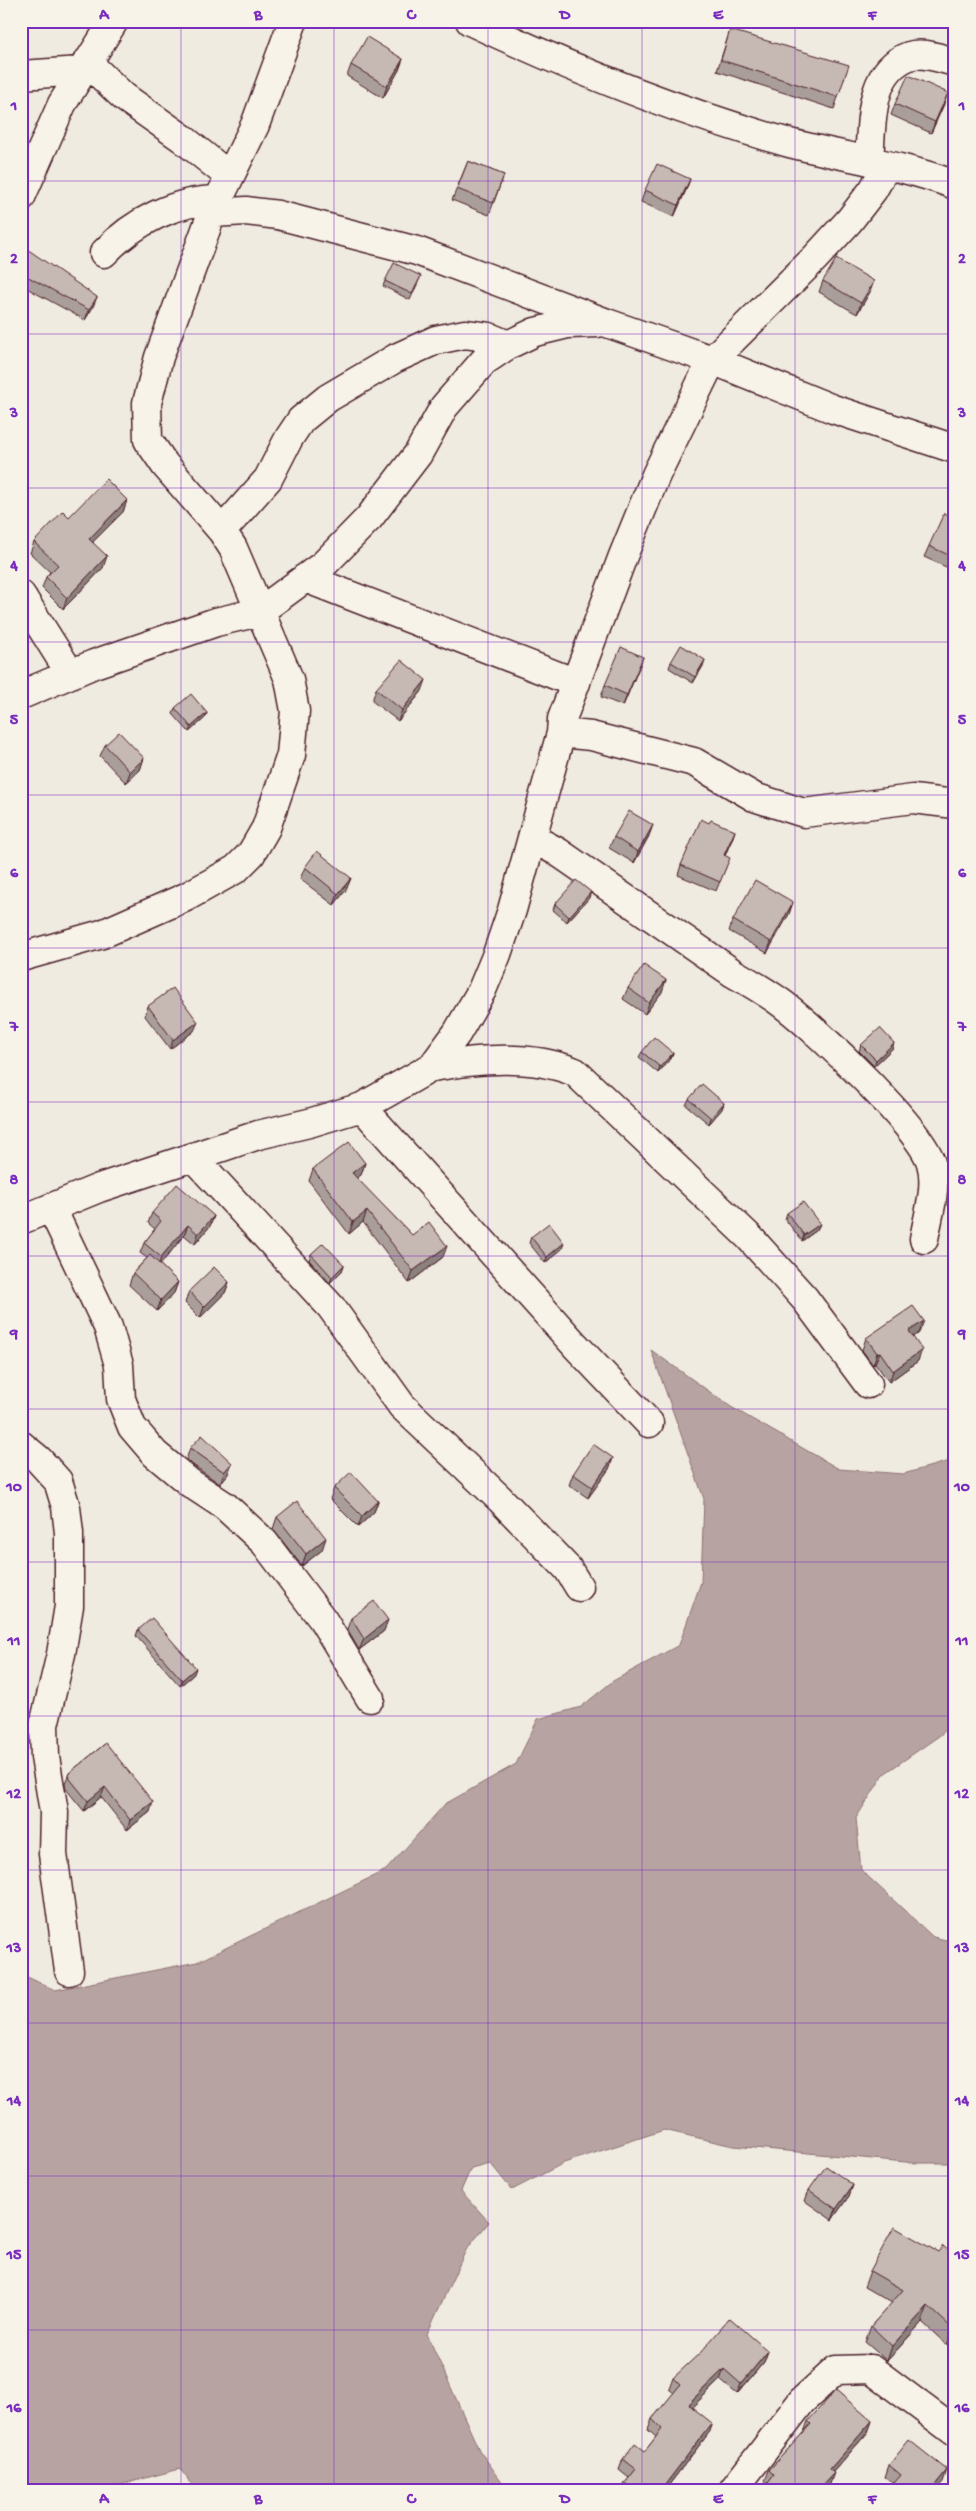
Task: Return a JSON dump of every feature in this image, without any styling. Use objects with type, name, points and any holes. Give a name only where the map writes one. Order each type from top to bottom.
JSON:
[{"type":"street","points":[[21,197],[62,104],[114,21]]},
{"type":"street","points":[[21,957],[82,940],[122,926],[186,897],[229,873],[251,854],[266,828],[291,755],[295,711],[289,679],[259,612],[246,574],[222,532],[165,465],[148,440],[147,403],[159,357],[220,196],[255,125],[293,21]]},
{"type":"street","points":[[470,21],[642,96],[786,142],[878,163],[955,185]]},
{"type":"street","points":[[432,1067],[458,1033],[482,990],[512,910],[561,733],[562,719],[623,556],[656,475],[712,360],[822,250],[873,190],[878,163],[875,98],[879,85],[892,66],[910,56],[930,56],[955,62]]},
{"type":"street","points":[[21,75],[84,67],[182,138],[220,196],[246,211],[278,215],[417,251],[507,283],[607,323],[712,360],[833,409],[955,449]]},
{"type":"street","points":[[104,253],[118,238],[154,217],[199,200],[220,196]]},
{"type":"street","points":[[21,695],[70,673],[216,622],[259,612],[323,565],[368,518],[418,454],[444,407],[484,361],[508,345],[535,332],[568,324],[607,323]]},
{"type":"street","points":[[222,532],[268,479],[289,438],[301,420],[328,398],[396,358],[436,340],[464,334],[489,337],[508,345]]},
{"type":"street","points":[[305,578],[576,683]]},
{"type":"street","points":[[21,595],[70,673]]},
{"type":"street","points":[[561,733],[591,736],[694,762],[754,797],[804,814],[913,799],[955,804]]},
{"type":"street","points":[[532,838],[558,852],[733,973],[761,988],[786,1006],[882,1097],[922,1144],[931,1163],[933,1178],[924,1239]]},
{"type":"street","points":[[21,1220],[52,1209],[99,1188],[258,1135],[309,1123],[362,1107],[432,1067],[495,1060],[554,1063],[575,1072],[749,1237],[805,1299],[868,1384]]},
{"type":"street","points":[[362,1107],[569,1338],[648,1423]]},
{"type":"street","points":[[192,1157],[331,1307],[402,1406],[506,1506],[568,1569],[579,1587]]},
{"type":"street","points":[[52,1209],[108,1327],[119,1365],[121,1399],[132,1427],[155,1454],[190,1483],[225,1506],[264,1542],[323,1620],[370,1698]]},
{"type":"street","points":[[21,1445],[38,1459],[58,1481],[66,1507],[69,1533],[69,1606],[61,1654],[44,1725],[45,1757],[54,1812],[53,1854],[69,1971]]},
{"type":"street","points":[[733,2490],[802,2402],[836,2370],[870,2369],[955,2432]]},
{"type":"shaded area","points":[[651,1350],[731,1407],[839,1469],[903,1474],[950,1461],[955,1447],[955,1722],[939,1736],[884,1774],[856,1818],[861,1870],[933,1937],[955,1942],[955,2163],[916,2163],[733,2146],[664,2130],[564,2163],[512,2190],[490,2163],[471,2168],[461,2191],[489,2222],[466,2250],[427,2334],[479,2450],[508,2490],[196,2490],[180,2469],[100,2490],[21,2490],[21,1974],[55,1990],[197,1962],[386,1870],[445,1804],[516,1764],[538,1719],[581,1707],[613,1681],[679,1645],[701,1582],[704,1499]]},
{"type":"building","points":[[730,30],[849,65],[838,97],[721,60]]},
{"type":"building","points":[[367,37],[403,59],[387,86],[351,65]]},
{"type":"building","points":[[908,75],[948,93],[935,122],[895,104]]},
{"type":"building","points":[[468,161],[504,175],[493,203],[457,189]]},
{"type":"building","points":[[657,164],[690,179],[678,205],[645,190]]},
{"type":"building","points":[[27,249],[97,297],[89,310],[21,273],[21,260]]},
{"type":"building","points":[[836,259],[874,281],[861,303],[823,281]]},
{"type":"building","points":[[394,263],[421,276],[412,294],[385,281]]},
{"type":"building","points":[[106,479],[127,500],[89,539],[107,556],[67,598],[46,577],[58,565],[34,542],[63,511],[69,517]]},
{"type":"building","points":[[944,513],[955,518],[955,558],[929,546]]},
{"type":"building","points":[[681,645],[705,660],[695,677],[671,662]]},
{"type":"building","points":[[621,647],[643,657],[627,695],[605,685]]},
{"type":"building","points":[[401,660],[426,680],[402,710],[376,689]]},
{"type":"building","points":[[191,694],[207,713],[191,727],[175,708]]},
{"type":"building","points":[[119,732],[144,758],[130,772],[105,745]]},
{"type":"building","points":[[629,811],[653,825],[638,852],[614,837]]},
{"type":"building","points":[[701,819],[709,823],[711,820],[735,831],[724,855],[730,858],[720,882],[681,865]]},
{"type":"building","points":[[317,851],[351,878],[338,894],[305,867]]},
{"type":"building","points":[[576,880],[591,892],[569,917],[555,904]]},
{"type":"building","points":[[755,880],[793,902],[771,942],[733,920]]},
{"type":"building","points":[[644,965],[666,980],[649,1003],[628,988]]},
{"type":"building","points":[[173,988],[198,1022],[173,1040],[148,1006]]},
{"type":"building","points":[[880,1028],[894,1043],[876,1060],[861,1045]]},
{"type":"building","points":[[654,1037],[673,1053],[660,1067],[642,1052]]},
{"type":"building","points":[[702,1084],[724,1103],[711,1118],[689,1099]]},
{"type":"building","points":[[349,1142],[365,1163],[352,1173],[412,1235],[429,1222],[447,1246],[413,1271],[367,1211],[353,1222],[313,1169]]},
{"type":"building","points":[[177,1184],[214,1216],[198,1234],[188,1225],[161,1257],[144,1243],[161,1221],[152,1213]]},
{"type":"building","points":[[803,1202],[820,1224],[804,1235],[787,1213]]},
{"type":"building","points":[[549,1223],[564,1243],[547,1257],[531,1237]]},
{"type":"building","points":[[323,1243],[344,1265],[332,1277],[311,1254]]},
{"type":"building","points":[[150,1255],[178,1282],[161,1300],[133,1273]]},
{"type":"building","points":[[214,1267],[229,1282],[204,1307],[189,1291]]},
{"type":"building","points":[[913,1306],[924,1321],[909,1331],[922,1350],[893,1371],[880,1352],[877,1353],[866,1338]]},
{"type":"building","points":[[202,1435],[232,1463],[224,1472],[190,1448]]},
{"type":"building","points":[[593,1444],[613,1458],[592,1487],[573,1474]]},
{"type":"building","points":[[351,1472],[378,1501],[362,1516],[334,1488]]},
{"type":"building","points":[[297,1501],[326,1538],[306,1554],[277,1517]]},
{"type":"building","points":[[374,1601],[388,1620],[364,1639],[351,1618]]},
{"type":"building","points":[[152,1618],[196,1668],[182,1680],[138,1630]]},
{"type":"building","points":[[106,1743],[153,1802],[130,1820],[105,1787],[88,1801],[70,1779],[69,1773]]},
{"type":"building","points":[[826,2166],[853,2185],[836,2209],[809,2190]]},
{"type":"building","points":[[894,2227],[938,2252],[943,2246],[955,2256],[955,2327],[953,2329],[928,2306],[892,2346],[871,2326],[903,2290],[870,2271]]},
{"type":"building","points":[[730,2318],[768,2351],[741,2384],[724,2369],[688,2404],[712,2423],[661,2490],[633,2490],[625,2483],[636,2469],[623,2459],[635,2443],[645,2451],[662,2429],[652,2419],[680,2385],[673,2378],[701,2352]]},
{"type":"building","points":[[836,2390],[872,2421],[830,2469],[834,2473],[818,2490],[763,2490],[774,2475],[769,2470],[811,2424],[808,2421]]},
{"type":"building","points":[[909,2440],[947,2470],[931,2490],[888,2490],[901,2475],[889,2465]]}]
